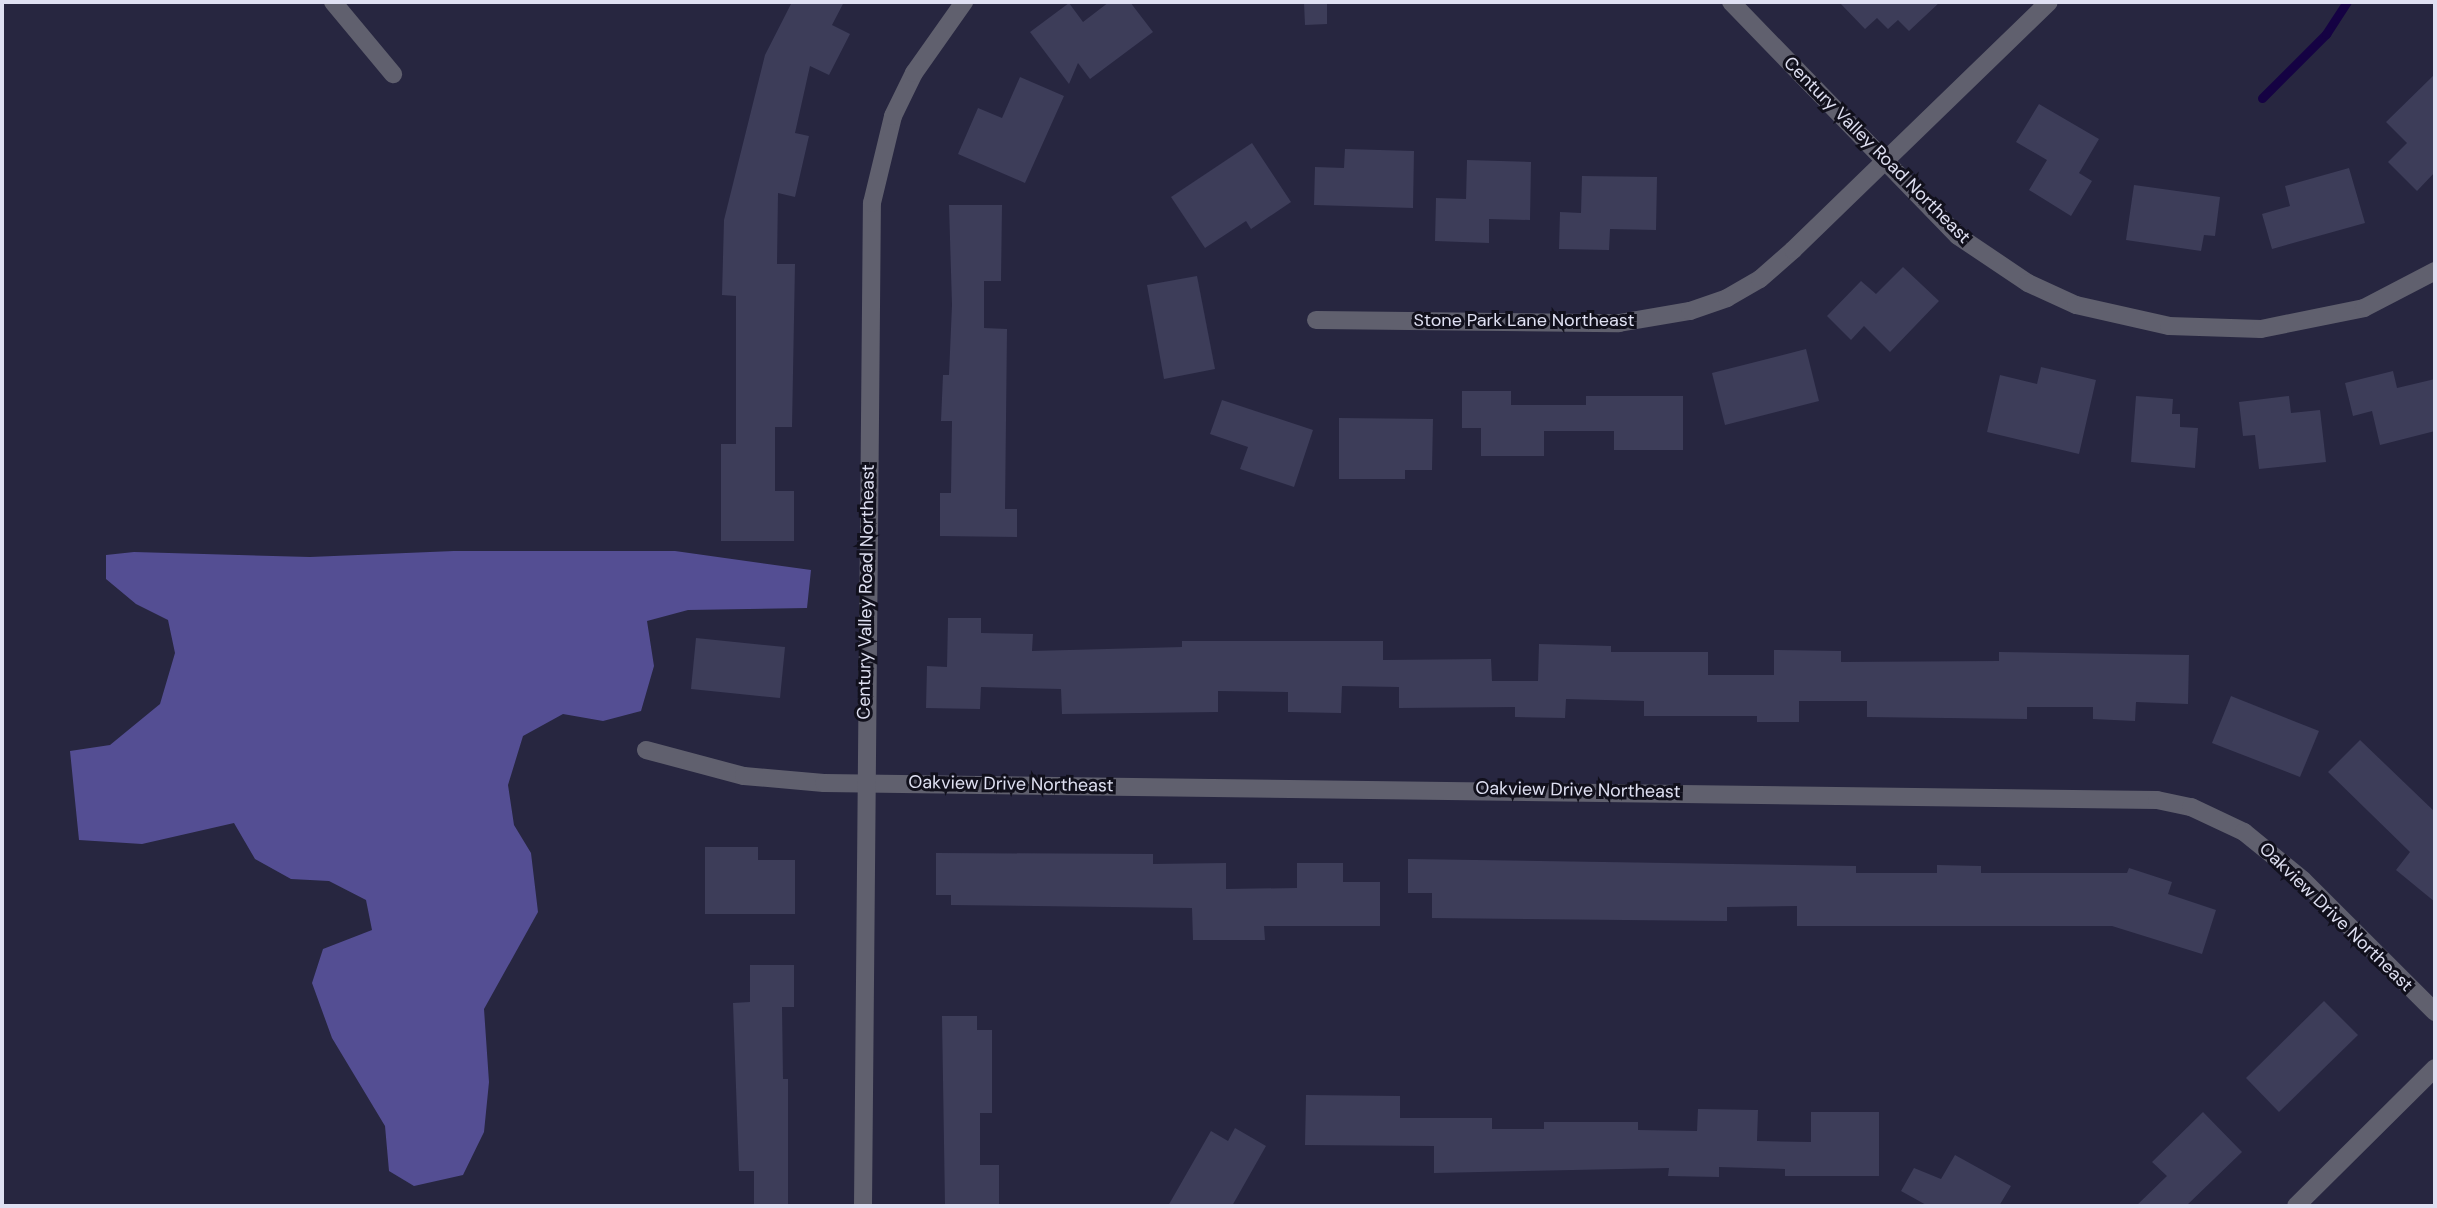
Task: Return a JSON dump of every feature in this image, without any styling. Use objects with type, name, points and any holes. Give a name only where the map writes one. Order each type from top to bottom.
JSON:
[{"type":"street","points":[[333,2],[393,74]]},
{"type":"street","name":"Century Valley Road Northeast","points":[[863,1206],[864,783],[872,203],[893,116],[914,73],[964,2]]},
{"type":"street","name":"Century Valley Road Northeast","points":[[1731,2],[1958,236],[1990,260],[2076,305],[2123,317],[2216,330],[2261,329],[2364,308],[2435,271]]},
{"type":"street","name":"Stone Park Lane Northeast","points":[[1316,320],[1619,324],[1690,311],[1760,279],[2049,2]]},
{"type":"street","name":"Oakview Drive Northeast","points":[[646,750],[744,776],[864,783],[2118,796],[2157,800],[2209,814],[2252,838],[2303,880],[2435,1012]]},
{"type":"street","points":[[2296,1206],[2435,1068]]},
{"type":"shaded area","points":[[454,551],[675,551],[811,570],[807,608],[688,610],[647,621],[654,666],[641,711],[603,721],[563,714],[523,736],[508,785],[514,825],[531,853],[538,912],[484,1009],[489,1082],[484,1132],[463,1175],[414,1186],[389,1171],[385,1126],[332,1038],[312,983],[323,949],[372,930],[366,900],[329,881],[291,879],[255,859],[234,823],[142,844],[79,840],[70,751],[110,745],[160,704],[175,653],[168,620],[136,604],[106,579],[106,555],[134,552],[310,557]]},
{"type":"building","points":[[792,2],[844,2],[832,25],[850,34],[829,75],[810,66],[795,133],[809,136],[795,197],[778,193],[777,264],[795,264],[792,427],[775,427],[775,491],[794,491],[794,541],[721,541],[721,444],[736,444],[736,296],[722,295],[724,220],[765,55]]},
{"type":"building","points":[[1109,2],[1130,2],[1153,32],[1090,79],[1078,63],[1069,84],[1030,32],[1069,3],[1083,22]]},
{"type":"building","points":[[1304,2],[1327,2],[1327,24],[1305,25]]},
{"type":"building","points":[[1839,2],[1940,2],[1909,31],[1898,20],[1888,29],[1877,18],[1865,29]]},
{"type":"building","points":[[2435,74],[2435,172],[2417,191],[2388,162],[2407,143],[2386,122]]},
{"type":"building","points":[[1020,77],[1064,96],[1025,183],[958,154],[978,108],[1002,118]]},
{"type":"building","points":[[2039,104],[2099,139],[2079,173],[2092,181],[2071,216],[2029,190],[2047,160],[2016,142]]},
{"type":"building","points":[[1252,143],[1291,202],[1251,229],[1246,221],[1205,248],[1171,197]]},
{"type":"building","points":[[1345,149],[1414,151],[1413,208],[1314,205],[1315,167],[1344,168]]},
{"type":"building","points":[[1467,160],[1531,162],[1530,220],[1489,219],[1489,243],[1435,241],[1436,198],[1466,199]]},
{"type":"building","points":[[2349,168],[2365,223],[2272,249],[2262,214],[2290,206],[2285,186]]},
{"type":"building","points":[[1582,176],[1657,177],[1656,230],[1610,229],[1609,250],[1559,249],[1560,212],[1581,213]]},
{"type":"building","points":[[2134,185],[2220,197],[2215,236],[2204,235],[2201,251],[2126,240]]},
{"type":"building","points":[[949,205],[1002,205],[1001,281],[984,281],[984,328],[1007,329],[1005,509],[1017,509],[1017,537],[940,536],[940,493],[951,493],[952,421],[941,421],[943,375],[949,375],[952,305]]},
{"type":"building","points":[[1903,267],[1939,301],[1890,352],[1864,326],[1851,340],[1827,316],[1861,281],[1876,294]]},
{"type":"building","points":[[1197,276],[1215,369],[1164,379],[1147,285]]},
{"type":"building","points":[[1806,349],[1819,401],[1725,425],[1712,373]]},
{"type":"building","points":[[2041,367],[2096,380],[2079,454],[1987,432],[2000,375],[2037,384]]},
{"type":"building","points":[[2393,371],[2397,388],[2435,379],[2435,431],[2380,445],[2372,411],[2353,416],[2345,383]]},
{"type":"building","points":[[1462,391],[1511,391],[1511,405],[1586,405],[1586,396],[1683,396],[1683,450],[1614,450],[1614,431],[1544,431],[1544,456],[1481,456],[1481,428],[1462,428]]},
{"type":"building","points":[[2136,396],[2173,399],[2172,414],[2180,414],[2180,427],[2198,428],[2195,468],[2131,462]]},
{"type":"building","points":[[2289,396],[2291,413],[2320,410],[2326,462],[2259,469],[2255,435],[2243,436],[2239,402]]},
{"type":"building","points":[[1222,400],[1313,430],[1294,487],[1240,469],[1248,447],[1210,434]]},
{"type":"building","points":[[1339,418],[1433,419],[1432,470],[1405,470],[1405,479],[1339,479]]},
{"type":"building","points":[[948,618],[981,618],[981,633],[1033,634],[1032,651],[1182,647],[1182,641],[1383,641],[1383,660],[1491,659],[1492,681],[1538,681],[1539,644],[1611,646],[1611,652],[1708,652],[1708,675],[1774,675],[1774,650],[1841,651],[1841,662],[1999,661],[1999,652],[2189,655],[2188,704],[2136,702],[2135,721],[2093,719],[2093,707],[2027,707],[2027,719],[1867,717],[1867,701],[1799,701],[1799,722],[1757,722],[1757,716],[1644,716],[1644,701],[1566,699],[1565,718],[1515,717],[1515,707],[1399,708],[1399,687],[1342,686],[1341,713],[1288,712],[1288,692],[1218,691],[1218,712],[1062,714],[1061,689],[981,687],[980,709],[926,708],[927,666],[947,667]]},
{"type":"building","points":[[696,638],[785,647],[780,698],[691,689]]},
{"type":"building","points":[[2231,696],[2319,731],[2300,777],[2212,743]]},
{"type":"building","points":[[2360,740],[2435,812],[2435,902],[2396,870],[2410,852],[2328,772]]},
{"type":"building","points":[[705,847],[758,847],[758,860],[795,860],[795,914],[705,914]]},
{"type":"building","points":[[936,853],[1153,854],[1153,864],[1226,863],[1226,889],[1297,888],[1297,863],[1343,863],[1343,882],[1380,882],[1380,926],[1264,926],[1265,940],[1193,940],[1192,908],[951,905],[951,895],[936,895]]},
{"type":"building","points":[[1408,859],[1856,866],[1856,873],[1937,873],[1937,865],[1981,866],[1981,873],[2127,873],[2129,868],[2172,882],[2168,894],[2216,910],[2202,954],[2112,926],[1797,926],[1797,906],[1727,907],[1727,921],[1432,918],[1432,893],[1408,893]]},
{"type":"building","points":[[750,965],[794,965],[794,1007],[782,1007],[783,1079],[788,1079],[788,1206],[754,1206],[754,1171],[739,1171],[733,1003],[750,1002]]},
{"type":"building","points":[[2324,1001],[2358,1035],[2279,1112],[2246,1078]]},
{"type":"building","points":[[942,1016],[977,1016],[977,1030],[992,1030],[992,1113],[980,1113],[980,1165],[999,1165],[999,1206],[945,1206]]},
{"type":"building","points":[[1306,1095],[1400,1096],[1400,1118],[1492,1118],[1492,1129],[1544,1129],[1544,1122],[1638,1122],[1638,1130],[1697,1131],[1698,1109],[1758,1110],[1757,1141],[1811,1142],[1811,1112],[1879,1112],[1879,1176],[1785,1176],[1785,1169],[1719,1167],[1719,1177],[1668,1176],[1669,1168],[1434,1173],[1434,1146],[1305,1145]]},
{"type":"building","points":[[2203,1112],[2242,1152],[2186,1206],[2136,1206],[2167,1176],[2152,1162]]},
{"type":"building","points":[[1235,1128],[1266,1146],[1232,1206],[1168,1206],[1211,1131],[1228,1141]]},
{"type":"building","points":[[1955,1155],[2011,1186],[1999,1206],[1928,1206],[1901,1191],[1914,1168],[1941,1179]]},
{"type":"waterway","points":[[2262,98],[2326,34],[2347,2]]}]
